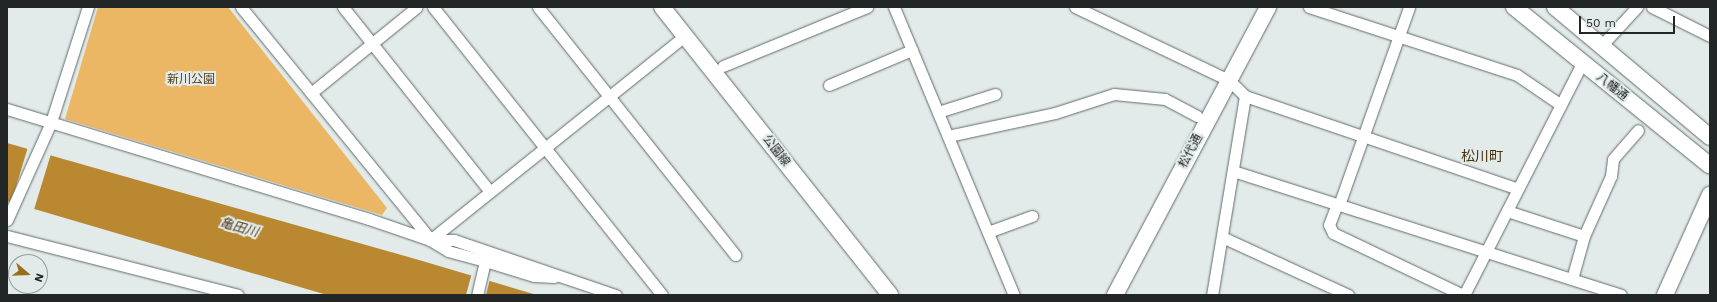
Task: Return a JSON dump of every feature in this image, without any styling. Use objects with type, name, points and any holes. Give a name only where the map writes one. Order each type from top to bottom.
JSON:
[{"type":"street","points":[[10,215],[51,122],[88,7]]},
{"type":"street","points":[[241,7],[430,240]]},
{"type":"street","points":[[343,7],[490,192]]},
{"type":"street","points":[[311,93],[417,7]]},
{"type":"street","points":[[433,7],[662,295]]},
{"type":"street","points":[[538,7],[735,254]]},
{"type":"street","name":"公園線","points":[[662,7],[890,295]]},
{"type":"street","points":[[723,66],[867,7]]},
{"type":"street","points":[[894,7],[1014,295]]},
{"type":"street","points":[[1075,7],[1229,80],[1245,96],[1518,189]]},
{"type":"street","name":"松代通","points":[[1115,295],[1268,7]]},
{"type":"street","points":[[1309,7],[1398,38],[1517,75],[1561,105]]},
{"type":"street","points":[[1409,7],[1338,204],[1329,225],[1333,233],[1463,295],[1582,63]]},
{"type":"street","name":"八幡通","points":[[1514,7],[1710,166]]},
{"type":"street","name":"八幡通","points":[[1555,7],[1710,137]]},
{"type":"street","points":[[1602,45],[1637,7]]},
{"type":"street","points":[[1652,7],[1710,36]]},
{"type":"street","points":[[430,240],[685,36]]},
{"type":"street","points":[[829,85],[912,50]]},
{"type":"street","points":[[938,112],[994,94]]},
{"type":"street","points":[[948,136],[1055,113],[1114,94],[1164,99],[1197,116]]},
{"type":"street","points":[[1212,295],[1245,96]]},
{"type":"street","points":[[7,109],[430,240],[448,251],[483,267],[534,276],[557,277]]},
{"type":"street","points":[[1572,279],[1584,236],[1611,176],[1613,159],[1638,130]]},
{"type":"street","points":[[1233,171],[1621,295]]},
{"type":"street","points":[[1665,295],[1710,195]]},
{"type":"street","points":[[1507,211],[1584,236]]},
{"type":"street","points":[[988,232],[1032,216]]},
{"type":"street","points":[[7,236],[238,295]]},
{"type":"street","points":[[1222,237],[1348,295]]},
{"type":"street","points":[[430,240],[454,240],[536,266],[557,277],[616,295]]},
{"type":"street","points":[[477,295],[483,267]]},
{"type":"green space","name":"新川公園","points":[[98,7],[228,7],[387,208],[382,215],[65,119]]},
{"type":"water","name":"亀田川","points":[[7,143],[537,295],[327,295],[7,201]]},
{"type":"pier","points":[[28,147],[51,154],[33,211],[10,204]]},
{"type":"pier","points":[[472,273],[490,279],[486,295],[466,295]]},
{"type":"district","name":"松川町","points":[[1482,156]]}]
